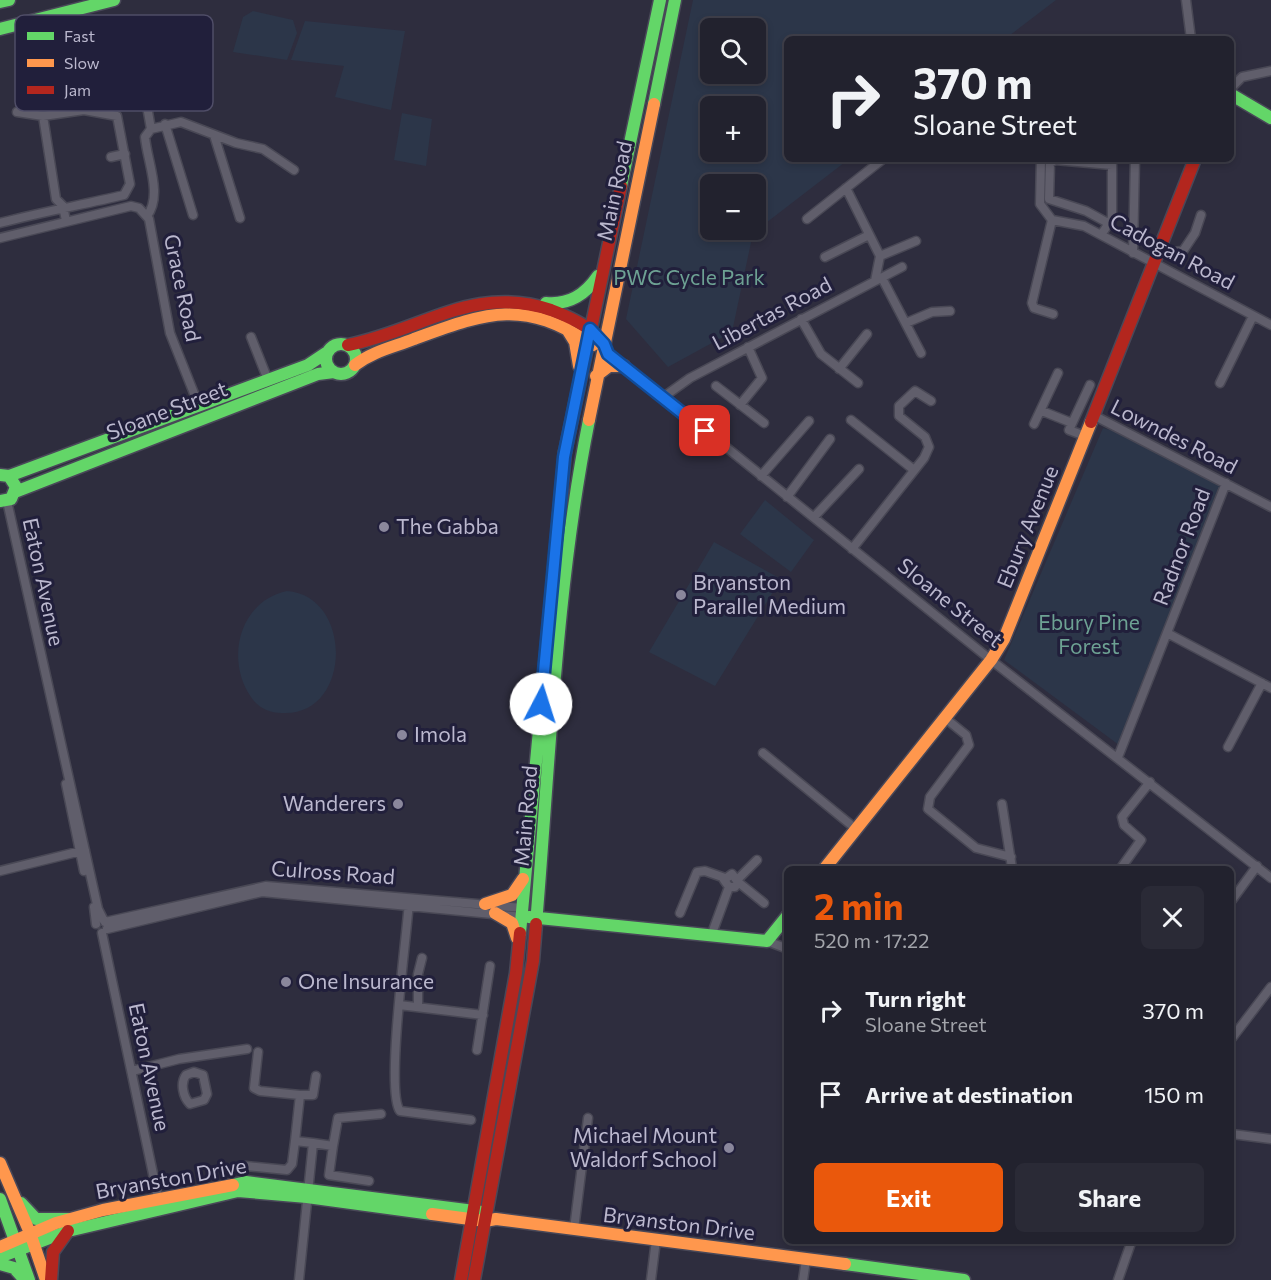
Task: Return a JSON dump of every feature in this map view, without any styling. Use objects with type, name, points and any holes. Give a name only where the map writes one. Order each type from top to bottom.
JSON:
[{"type":"main road","points":[[0,2],[9,0]]},
{"type":"main road","points":[[55,15],[114,0]]},
{"type":"main road","name":"Main Road","points":[[474,1280],[523,912],[561,480],[580,373],[660,0]]},
{"type":"main road","name":"Main Road","points":[[461,1280],[469,1239],[483,1217],[490,1191],[529,987],[538,913],[570,540],[596,376],[605,350],[675,0]]},
{"type":"main road","points":[[0,29],[15,25]]},
{"type":"main road","points":[[1234,96],[1271,118]]},
{"type":"main road","name":"Ebury Avenue","points":[[827,866],[991,660],[1004,639],[1194,162]]},
{"type":"main road","points":[[515,299],[550,304],[570,302],[588,290],[602,268]]},
{"type":"main road","name":"Sloane Street","points":[[348,345],[371,342],[477,303],[515,299],[551,309],[589,335],[605,350]]},
{"type":"main road","name":"Sloane Street","points":[[355,364],[372,355],[477,316],[518,312],[540,315],[589,335]]},
{"type":"main road","points":[[564,325],[574,342],[580,373]]},
{"type":"main road","points":[[337,344],[348,345],[356,355],[355,364],[346,373],[334,372],[326,362],[326,353],[337,344]]},
{"type":"main road","name":"Sloane Street","points":[[5,476],[297,369],[326,353]]},
{"type":"main road","points":[[596,376],[609,366],[624,366]]},
{"type":"main road","points":[[297,369],[307,379]]},
{"type":"main road","name":"Sloane Street","points":[[8,498],[248,401],[307,379],[334,372]]},
{"type":"main road","points":[[268,380],[272,385],[288,386]]},
{"type":"main road","points":[[199,406],[203,412],[237,401],[248,401]]},
{"type":"main road","points":[[5,476],[15,483],[8,498]]},
{"type":"main road","points":[[490,909],[517,891],[526,873]]},
{"type":"main road","points":[[490,909],[512,923],[519,948]]},
{"type":"main road","name":"Culross Road","points":[[523,912],[538,913],[558,920],[767,941]]},
{"type":"main road","points":[[767,941],[784,920]]},
{"type":"main road","points":[[0,1163],[32,1238],[46,1280]]},
{"type":"main road","name":"Bryanston Drive","points":[[0,1247],[17,1244],[68,1225],[246,1182],[453,1217],[483,1217]]},
{"type":"main road","points":[[12,1190],[36,1219],[68,1225],[53,1252],[51,1280]]},
{"type":"main road","points":[[490,1191],[493,1207],[498,1214],[516,1222]]},
{"type":"main road","name":"Bryanston Drive","points":[[308,1193],[964,1280]]},
{"type":"main road","points":[[0,1199],[17,1244],[27,1280]]},
{"type":"main road","points":[[453,1217],[464,1228],[469,1239]]},
{"type":"main road","name":"Bryanston Drive","points":[[0,1257],[17,1244]]},
{"type":"main road","points":[[0,1264],[14,1268],[27,1280]]},
{"type":"street","points":[[1186,0],[1191,36]]},
{"type":"street","points":[[1234,85],[1244,76],[1271,71]]},
{"type":"street","points":[[17,112],[43,116],[77,111]]},
{"type":"street","points":[[0,223],[127,192],[130,184],[117,116],[90,111]]},
{"type":"street","points":[[0,238],[131,206],[145,213],[154,204],[146,139],[151,129],[148,111]]},
{"type":"street","points":[[43,116],[56,199],[63,206],[66,221]]},
{"type":"street","points":[[151,129],[181,122],[214,135],[263,149],[294,170]]},
{"type":"street","points":[[165,124],[193,215]]},
{"type":"street","points":[[214,135],[240,218]]},
{"type":"street","points":[[111,157],[125,154]]},
{"type":"street","points":[[807,219],[879,162]]},
{"type":"street","points":[[1041,162],[1040,204],[1052,220],[1032,303],[1034,308],[1053,314]]},
{"type":"street","points":[[1052,162],[1049,199],[1086,211],[1108,223]]},
{"type":"street","points":[[1092,162],[1111,163],[1113,167],[1112,218],[1101,235]]},
{"type":"street","points":[[1133,253],[1135,162]]},
{"type":"street","points":[[846,188],[880,256],[879,279],[921,353]]},
{"type":"street","name":"Grace Road","points":[[145,213],[170,333],[199,406]]},
{"type":"street","points":[[1156,258],[1183,251],[1195,233],[1201,214]]},
{"type":"street","name":"Cadogan Road","points":[[1052,220],[1084,226],[1133,253],[1156,258],[1271,325]]},
{"type":"street","points":[[825,257],[869,235]]},
{"type":"street","points":[[880,256],[916,241]]},
{"type":"street","name":"Libertas Road","points":[[662,398],[690,378],[902,267]]},
{"type":"street","points":[[906,323],[932,312],[950,311]]},
{"type":"street","points":[[1220,383],[1253,316]]},
{"type":"street","points":[[801,319],[821,354],[858,383]]},
{"type":"street","points":[[839,369],[867,334]]},
{"type":"street","points":[[251,337],[268,380]]},
{"type":"street","points":[[740,405],[762,378],[748,347]]},
{"type":"street","name":"Sloane Street","points":[[605,350],[991,660],[1271,878]]},
{"type":"street","points":[[1034,424],[1058,374]]},
{"type":"street","points":[[1084,436],[1070,432],[1090,385]]},
{"type":"street","points":[[716,386],[764,423]]},
{"type":"street","points":[[852,549],[924,458],[929,443],[899,416],[898,409],[913,392],[921,392],[931,401]]},
{"type":"street","points":[[1042,411],[1072,423]]},
{"type":"street","name":"Lowndes Road","points":[[1093,415],[1271,507]]},
{"type":"street","points":[[851,420],[914,470]]},
{"type":"street","points":[[761,476],[808,421]]},
{"type":"street","points":[[787,497],[830,439]]},
{"type":"street","points":[[814,517],[859,469]]},
{"type":"street","name":"Radnor Road","points":[[1118,757],[1226,483]]},
{"type":"street","name":"Eaton Avenue","points":[[8,498],[82,851],[103,926],[159,1203]]},
{"type":"street","points":[[1167,633],[1271,688]]},
{"type":"street","points":[[1228,747],[1262,683]]},
{"type":"street","points":[[945,718],[964,733],[969,745],[930,797],[928,808],[976,848],[1011,857]]},
{"type":"street","points":[[763,753],[856,830]]},
{"type":"street","points":[[1122,866],[1142,840],[1124,825],[1122,817],[1150,782]]},
{"type":"street","points":[[1002,804],[1012,866]]},
{"type":"street","points":[[3,869],[82,851]]},
{"type":"street","points":[[725,878],[724,883],[729,887],[735,887],[757,860]]},
{"type":"street","points":[[1234,897],[1257,866]]},
{"type":"street","points":[[680,913],[697,872],[705,871],[725,878],[732,874],[764,903]]},
{"type":"street","points":[[711,936],[729,887]]},
{"type":"street","name":"Culross Road","points":[[103,926],[262,892],[523,912]]},
{"type":"street","points":[[409,902],[399,1005],[395,1097],[400,1111],[471,1120]]},
{"type":"street","name":"Culross Road","points":[[409,902],[523,912]]},
{"type":"street","name":"Culross Road","points":[[767,941],[784,947]]},
{"type":"street","points":[[418,1007],[418,974],[422,958]]},
{"type":"street","points":[[477,1050],[490,966]]},
{"type":"street","points":[[1234,1035],[1271,987]]},
{"type":"street","points":[[399,1005],[483,1015]]},
{"type":"street","points":[[132,1071],[191,1057],[247,1049]]},
{"type":"street","points":[[258,1052],[255,1089],[313,1095],[316,1076]]},
{"type":"street","points":[[191,1057],[194,1072]]},
{"type":"street","points":[[246,1166],[287,1170],[292,1164],[300,1095]]},
{"type":"street","points":[[369,1181],[329,1175],[337,1119],[381,1114]]},
{"type":"street","points":[[574,1229],[588,1118]]},
{"type":"street","points":[[1234,1134],[1271,1139]]},
{"type":"street","points":[[295,1141],[333,1146]]},
{"type":"street","points":[[299,1280],[313,1143]]},
{"type":"street","points":[[651,1280],[656,1240]]},
{"type":"street","points":[[1119,1280],[1131,1244]]},
{"type":"street","points":[[803,1280],[806,1260]]},
{"type":"green space","name":"PWC Cycle Park","points":[[693,0],[1056,0],[1009,36],[784,36],[784,162],[845,162],[766,223],[766,174],[700,174],[700,240],[752,240],[732,332],[668,367],[626,319]]},
{"type":"green space","points":[[253,11],[293,20],[297,33],[287,60],[233,52],[243,17]]},
{"type":"green space","points":[[305,21],[405,31],[391,110],[335,97],[344,66],[291,60]]},
{"type":"green space","points":[[402,113],[432,119],[426,166],[394,160]]},
{"type":"green space","name":"Ebury Pine Forest","points":[[1103,428],[1117,432],[1226,489],[1119,745],[1004,660]]},
{"type":"green space","points":[[765,500],[814,540],[791,572],[740,534]]},
{"type":"green space","points":[[714,542],[781,579],[715,686],[649,652]]},
{"type":"green space","points":[[287,591],[309,598],[324,613],[333,633],[336,655],[332,677],[322,696],[305,709],[277,713],[260,707],[251,697],[243,682],[238,650],[241,634],[257,607],[271,597]]},
{"type":"traffic: fast","points":[[0,2],[9,0]]},
{"type":"traffic: fast","points":[[55,15],[114,0]]},
{"type":"traffic: fast","points":[[621,186],[660,0]]},
{"type":"traffic: fast","points":[[654,104],[675,0]]},
{"type":"traffic: fast","points":[[0,29],[15,25]]},
{"type":"traffic: fast","points":[[1234,96],[1271,118]]},
{"type":"traffic: fast","points":[[546,303],[562,302],[576,297],[588,289],[598,276]]},
{"type":"traffic: fast","points":[[341,344],[352,348],[356,359],[352,370],[341,374],[330,370],[326,359],[330,348],[341,344]]},
{"type":"traffic: fast","points":[[9,476],[308,365],[326,353]]},
{"type":"traffic: fast","points":[[15,492],[318,374],[334,372]]},
{"type":"traffic: fast","points":[[536,924],[561,608],[589,420]]},
{"type":"traffic: fast","points":[[520,933],[565,452]]},
{"type":"traffic: fast","points":[[0,475],[9,476],[16,487],[11,499],[0,501]]},
{"type":"traffic: fast","points":[[529,917],[767,941],[784,920]]},
{"type":"traffic: fast","points":[[233,1185],[246,1182],[482,1212]]},
{"type":"traffic: fast","points":[[0,1257],[68,1231],[238,1191],[307,1197],[432,1214]]},
{"type":"traffic: fast","points":[[0,1199],[29,1280]]},
{"type":"traffic: fast","points":[[21,1203],[36,1219],[68,1219]]},
{"type":"traffic: fast","points":[[0,1264],[14,1268],[25,1280]]},
{"type":"traffic: fast","points":[[845,1264],[964,1280]]},
{"type":"traffic: slow","points":[[589,420],[654,104]]},
{"type":"traffic: slow","points":[[355,365],[376,353],[463,322],[505,314],[525,315],[546,320],[593,345]]},
{"type":"traffic: slow","points":[[565,326],[575,342],[579,366]]},
{"type":"traffic: slow","points":[[596,376],[609,366],[624,366]]},
{"type":"traffic: slow","points":[[827,866],[991,660],[1004,639],[1091,422]]},
{"type":"traffic: slow","points":[[485,904],[512,895],[523,879]]},
{"type":"traffic: slow","points":[[495,913],[512,923],[517,938]]},
{"type":"traffic: slow","points":[[0,1163],[30,1233],[46,1280]]},
{"type":"traffic: slow","points":[[0,1247],[56,1223],[103,1210],[233,1185]]},
{"type":"traffic: slow","points":[[432,1214],[485,1221],[496,1219],[845,1264]]},
{"type":"traffic: jam","points":[[1091,422],[1194,162]]},
{"type":"traffic: jam","points":[[565,452],[621,186]]},
{"type":"traffic: jam","points":[[348,345],[375,338],[448,312],[497,302],[523,303],[551,310],[574,320],[595,334]]},
{"type":"traffic: jam","points":[[474,1280],[533,961],[536,924]]},
{"type":"traffic: jam","points":[[461,1280],[516,973],[520,933]]},
{"type":"traffic: jam","points":[[51,1280],[53,1252],[68,1231]]},
{"type":"place","name":"The Gabba","points":[[384,527]]},
{"type":"place","name":"Bryanston Parallel Medium","points":[[681,595]]},
{"type":"place","name":"Imola","points":[[402,735]]},
{"type":"place","name":"Wanderers","points":[[398,804]]},
{"type":"place","name":"One Insurance","points":[[286,982]]},
{"type":"place","name":"Michael Mount Waldorf School","points":[[729,1148]]},
{"type":"route","points":[[541,704],[564,457],[590,329],[604,344],[608,354],[705,431]]}]
